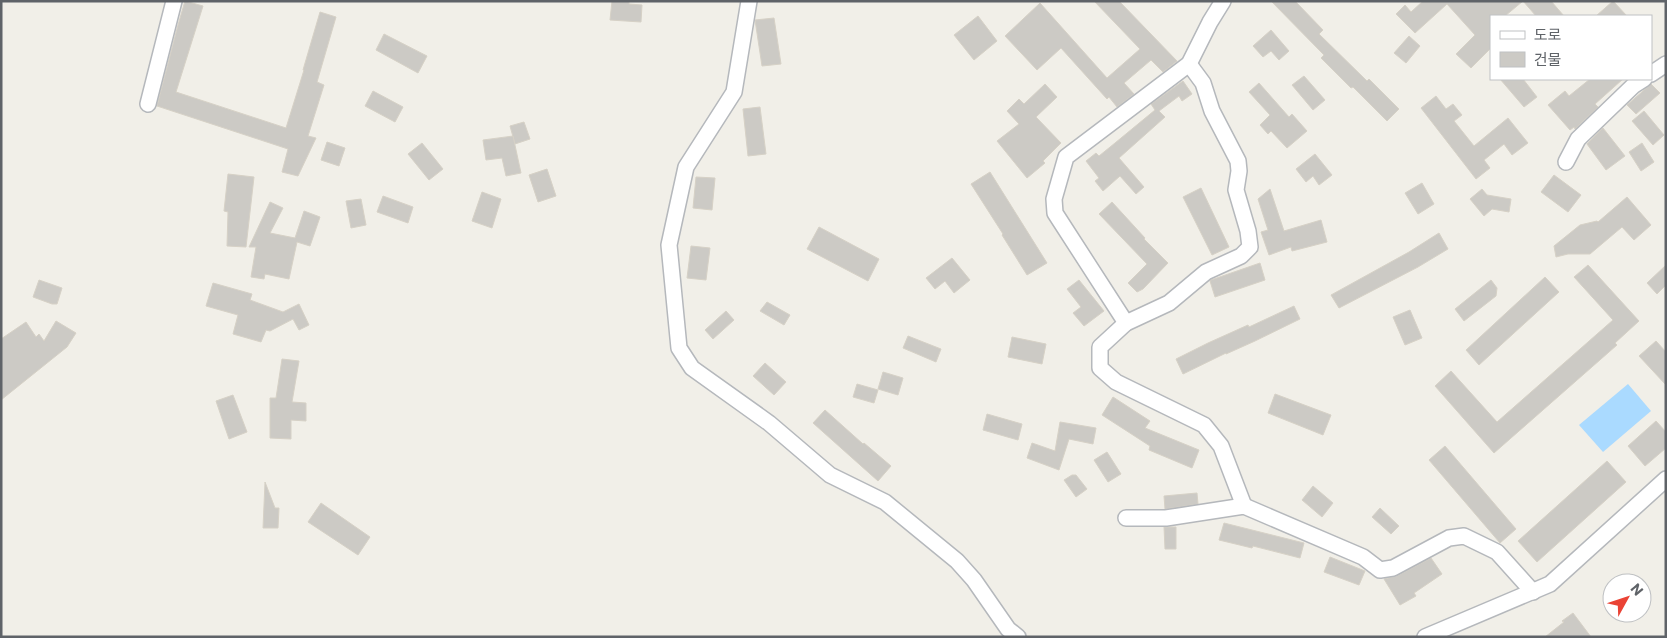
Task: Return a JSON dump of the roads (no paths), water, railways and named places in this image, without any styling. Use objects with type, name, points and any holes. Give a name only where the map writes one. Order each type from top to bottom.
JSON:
[{"type":"street","points":[[148,104],[174,1]]},
{"type":"street","points":[[749,1],[734,92],[686,166],[671,236],[670,245],[679,348],[692,368],[769,423],[830,475],[886,502],[957,561],[974,580],[1008,629],[1018,637]]},
{"type":"street","points":[[1126,322],[1055,213],[1054,199],[1066,157],[1189,64],[1223,1]]},
{"type":"street","points":[[1189,64],[1203,83],[1212,110],[1238,161],[1239,171],[1236,190],[1248,231],[1250,247],[1242,256],[1206,272],[1169,303],[1126,322],[1100,347],[1100,368],[1116,382],[1204,425],[1221,446],[1244,506]]},
{"type":"street","points":[[1652,73],[1666,64]]},
{"type":"street","points":[[1566,162],[1578,139],[1633,86],[1642,80]]},
{"type":"street","points":[[1425,637],[1550,584],[1666,479]]},
{"type":"street","points":[[1126,518],[1166,518],[1244,506],[1363,557],[1380,570],[1393,568],[1449,538],[1464,536],[1497,552],[1533,592]]},
{"type":"water","points":[[1628,384],[1651,411],[1603,452],[1579,425]]}]
